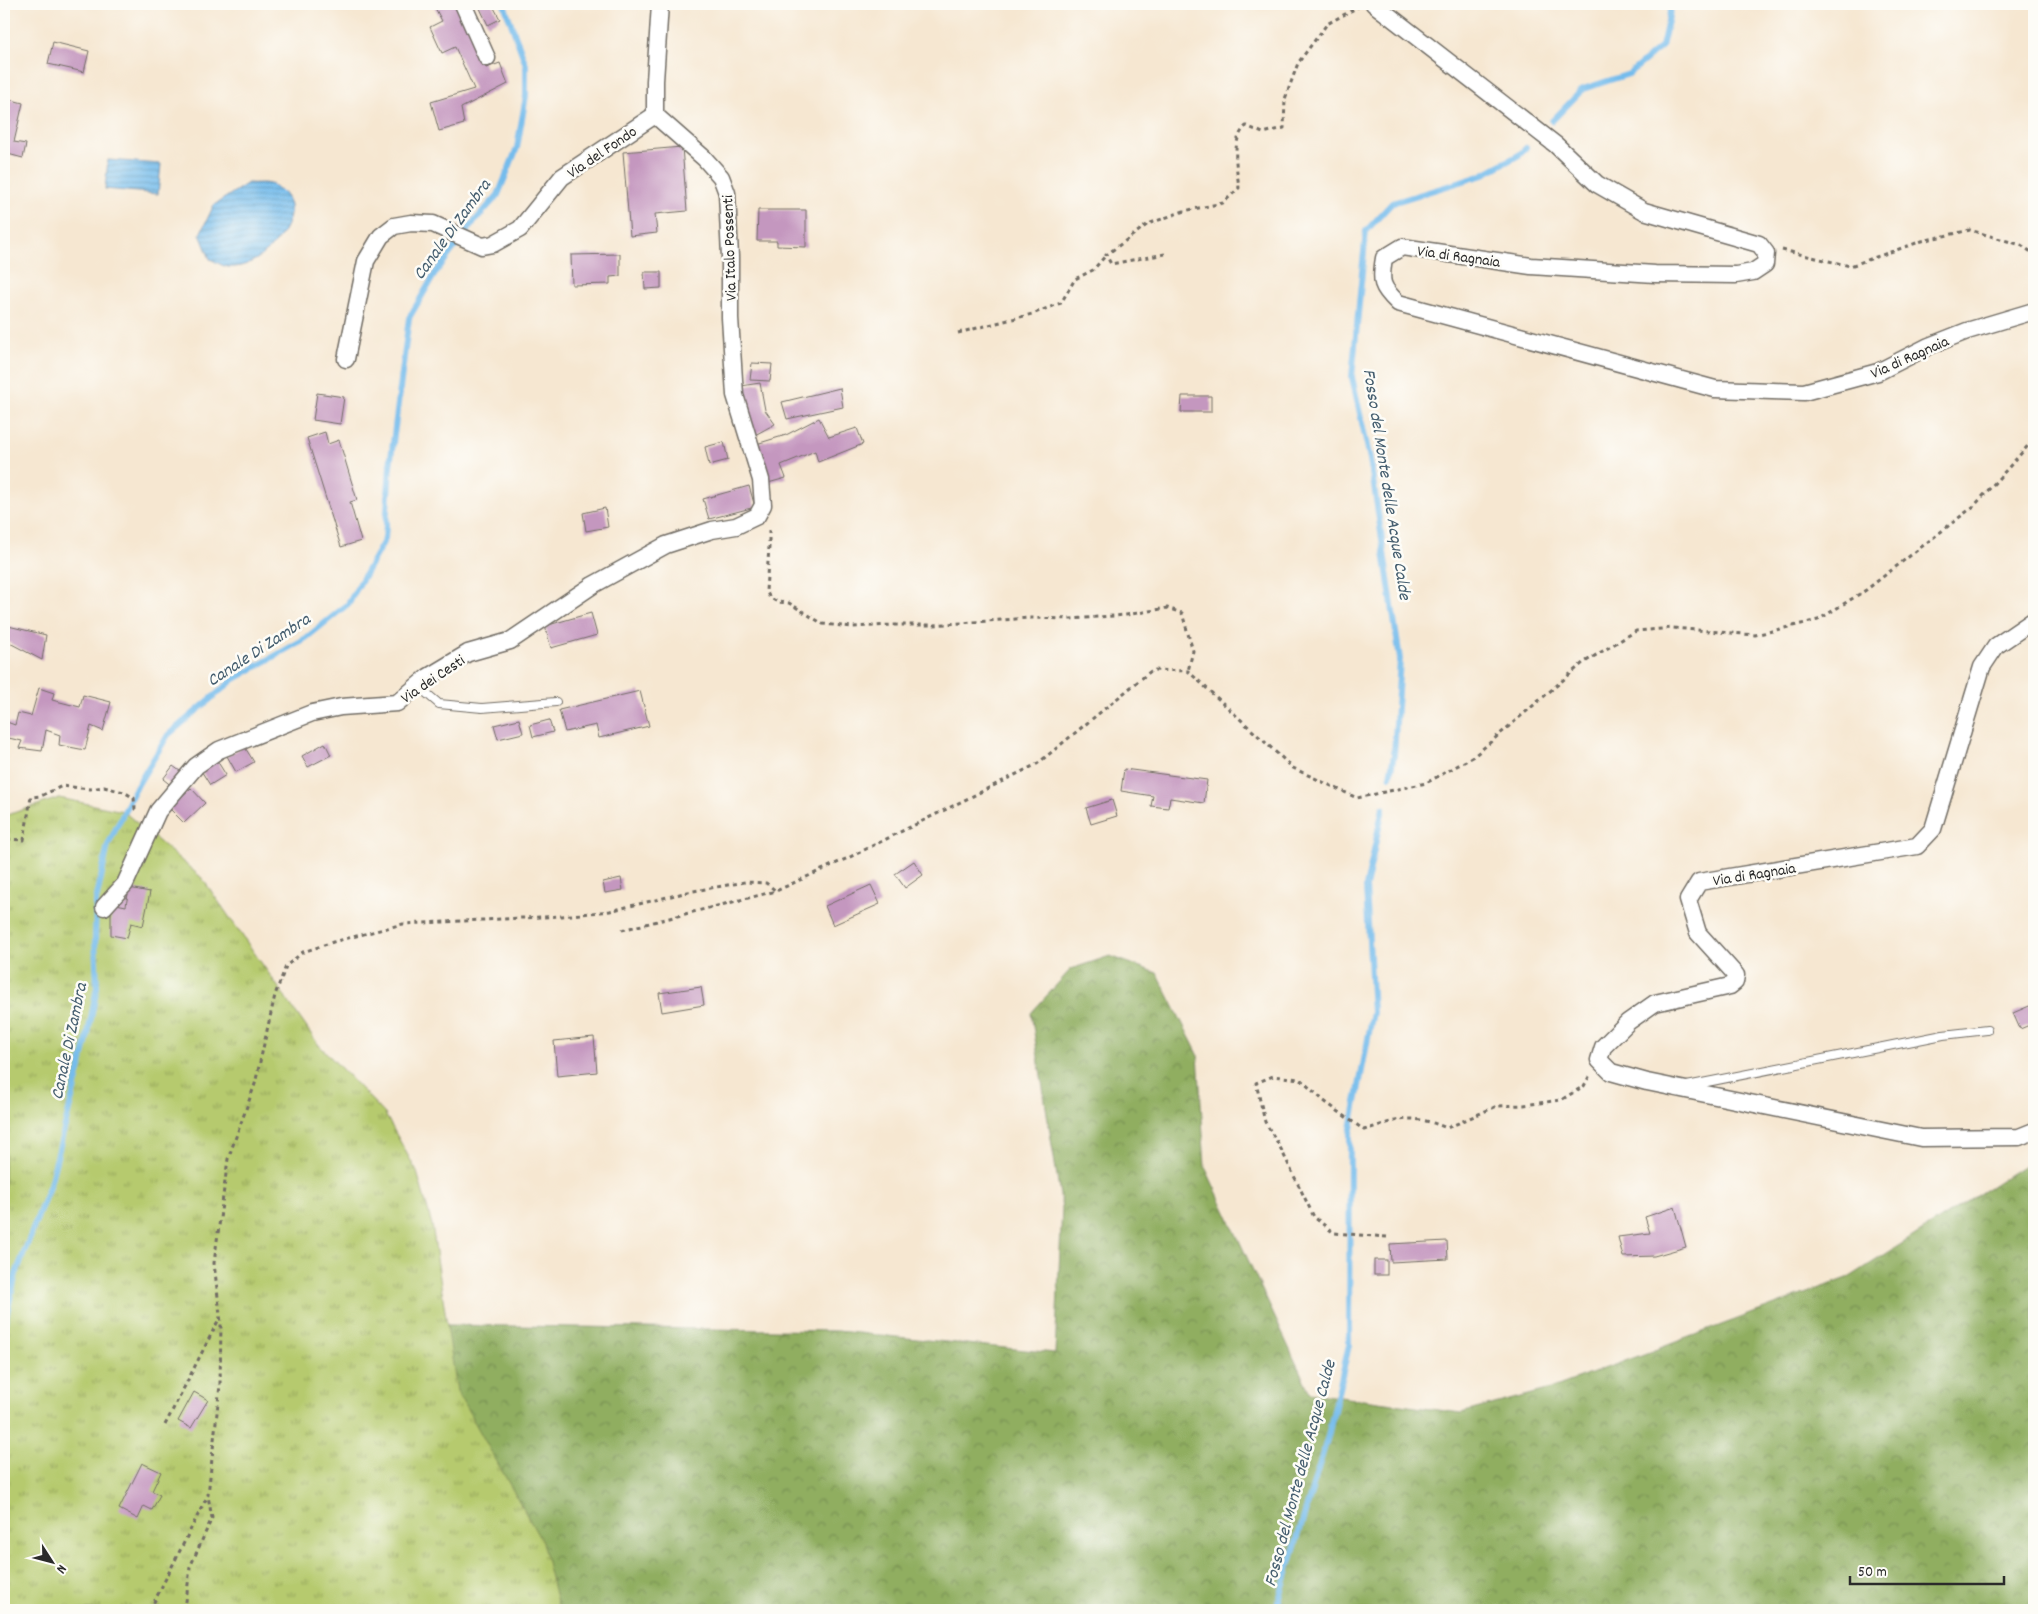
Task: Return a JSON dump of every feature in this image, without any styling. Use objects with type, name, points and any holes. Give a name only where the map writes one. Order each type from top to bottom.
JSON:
[{"type":"street","points":[[463,4],[487,58]]},
{"type":"street","points":[[655,115],[655,81],[660,4]]},
{"type":"street","points":[[1374,4],[1556,145],[1597,184],[1644,210],[1759,244]]},
{"type":"street","name":"Via del Fondo","points":[[346,360],[366,261],[381,236],[394,226],[411,223],[433,224],[482,246],[493,244],[520,229],[562,177],[655,115]]},
{"type":"street","name":"Via Italo Possenti","points":[[655,115],[704,158],[721,177],[727,193],[730,318],[735,395],[760,480],[760,511]]},
{"type":"street","name":"Via di Ragnaia","points":[[1759,244],[1766,253],[1765,264],[1754,272],[1736,275],[1655,274],[1531,266],[1402,247],[1384,258],[1381,274],[1384,289],[1398,304],[1715,389],[1804,392],[1878,372],[1928,346],[1967,331],[2034,311]]},
{"type":"street","name":"Via dei Cesti","points":[[104,907],[126,884],[158,811],[196,766],[219,750],[312,713],[341,707],[397,703],[428,677],[468,653],[510,641],[594,585],[666,545],[712,530],[736,526],[760,511]]},
{"type":"street","name":"Via di Ragnaia","points":[[1599,1060],[1603,1047],[1628,1022],[1654,1003],[1730,986],[1735,982],[1736,975],[1698,933],[1688,900],[1699,882],[1917,846],[1933,829],[1982,667],[1996,646],[2034,620]]},
{"type":"street","points":[[1599,1060],[1611,1072],[1676,1088],[1921,1138],[2019,1137],[2034,1131]]},
{"type":"lane","points":[[418,686],[439,704],[482,708],[556,702]]},
{"type":"lane","points":[[1676,1088],[1943,1035],[1988,1030]]},
{"type":"path","points":[[958,333],[1032,314],[1062,304],[1075,279],[1093,270],[1106,255],[1148,224],[1184,211],[1223,203],[1239,188],[1236,144],[1239,133],[1246,126],[1263,133],[1284,128],[1285,99],[1298,63],[1327,24],[1363,4]]},
{"type":"path","points":[[1759,244],[1850,266],[1922,241],[1970,230],[2021,245],[2034,254]]},
{"type":"path","points":[[1106,255],[1111,264],[1165,254]]},
{"type":"path","points":[[622,930],[776,891],[850,857],[1037,764],[1152,670],[1188,671],[1293,768],[1356,798],[1426,783],[1473,757],[1583,662],[1636,631],[1673,628],[1755,635],[1818,620],[1866,590],[1974,506],[2034,439]]},
{"type":"path","points":[[760,511],[768,524],[770,547],[766,591],[770,598],[778,602],[789,603],[823,624],[852,627],[894,624],[933,625],[1029,618],[1071,619],[1126,615],[1167,608],[1182,613],[1193,651],[1188,671]]},
{"type":"path","points":[[7,838],[24,840],[31,797],[41,796],[62,786],[90,789],[104,787],[124,792],[134,798]]},
{"type":"path","points":[[4,819],[7,838],[8,872],[4,886]]},
{"type":"path","points":[[185,1610],[190,1567],[212,1518],[208,1495],[220,1385],[220,1317],[214,1263],[228,1159],[255,1084],[275,995],[286,966],[303,952],[333,942],[403,924],[562,916],[610,911],[688,892],[745,882],[766,883],[776,891]]},
{"type":"path","points":[[1387,1237],[1334,1233],[1314,1217],[1279,1145],[1265,1122],[1256,1083],[1273,1076],[1300,1079],[1324,1101],[1364,1130],[1403,1118],[1427,1120],[1447,1128],[1497,1106],[1524,1105],[1561,1100],[1584,1086],[1599,1060]]},
{"type":"path","points":[[165,1424],[220,1317]]},
{"type":"path","points":[[150,1610],[208,1495]]},
{"type":"green space","points":[[59,798],[123,811],[202,878],[318,1044],[385,1114],[417,1172],[432,1225],[457,1391],[542,1542],[559,1610],[4,1610],[4,816]]},
{"type":"green space","points":[[1110,956],[1157,973],[1198,1054],[1205,1167],[1310,1393],[1461,1413],[1550,1389],[1850,1277],[2024,1165],[2034,1162],[2034,1610],[4,1610],[4,1015],[319,1323],[838,1331],[1055,1353],[1062,1208],[1031,1013],[1071,969]]},
{"type":"water","points":[[108,160],[161,164],[158,194],[105,189]]},
{"type":"water","points":[[248,183],[271,184],[280,190],[288,200],[290,212],[287,226],[279,239],[255,260],[241,266],[228,267],[210,259],[200,234],[214,205]]},
{"type":"building","points":[[433,4],[459,4],[486,68],[500,63],[508,84],[461,108],[464,124],[439,131],[431,102],[474,89],[455,47],[442,53],[430,27],[442,21]]},
{"type":"building","points":[[478,4],[492,4],[500,19],[488,25]]},
{"type":"building","points":[[53,42],[89,51],[84,72],[48,64]]},
{"type":"building","points":[[4,98],[23,103],[14,142],[26,144],[23,158],[4,153]]},
{"type":"building","points":[[682,147],[687,211],[655,214],[657,233],[630,236],[623,152]]},
{"type":"building","points":[[758,210],[806,210],[806,247],[777,246],[777,241],[757,241]]},
{"type":"building","points":[[620,254],[620,276],[610,277],[610,284],[572,285],[571,255]]},
{"type":"building","points":[[644,272],[661,272],[661,288],[645,289]]},
{"type":"building","points":[[752,363],[772,364],[770,381],[750,380]]},
{"type":"building","points":[[760,383],[765,410],[775,424],[755,435],[747,417],[741,386]]},
{"type":"building","points":[[840,388],[843,407],[787,419],[782,402]]},
{"type":"building","points":[[317,393],[344,397],[340,424],[313,420]]},
{"type":"building","points":[[1182,396],[1211,396],[1211,412],[1181,412]]},
{"type":"building","points":[[819,418],[829,437],[857,428],[863,444],[818,462],[815,451],[781,465],[786,478],[768,483],[753,445],[786,435]]},
{"type":"building","points":[[325,432],[328,444],[339,440],[357,500],[350,502],[361,541],[341,547],[307,438]]},
{"type":"building","points":[[724,442],[728,460],[709,465],[705,447]]},
{"type":"building","points":[[749,486],[755,507],[709,519],[703,499]]},
{"type":"building","points":[[605,508],[608,527],[586,531],[583,513]]},
{"type":"building","points":[[591,613],[597,635],[551,648],[545,626]]},
{"type":"building","points":[[4,625],[46,635],[42,660],[4,640]]},
{"type":"building","points":[[39,688],[54,693],[52,700],[80,707],[83,695],[111,702],[103,731],[91,726],[85,750],[59,745],[60,735],[46,730],[42,751],[19,748],[22,741],[4,737],[4,721],[15,725],[18,713],[31,716]]},
{"type":"building","points":[[640,691],[649,726],[599,738],[596,725],[565,732],[559,710]]},
{"type":"building","points":[[519,719],[523,733],[498,739],[494,725]]},
{"type":"building","points":[[549,720],[553,732],[533,737],[530,725]]},
{"type":"building","points":[[325,743],[331,755],[308,767],[302,756]]},
{"type":"building","points":[[244,746],[254,762],[236,772],[227,756]]},
{"type":"building","points":[[216,759],[226,775],[210,785],[200,769]]},
{"type":"building","points":[[173,766],[184,774],[173,787],[163,779]]},
{"type":"building","points":[[1124,769],[1207,780],[1204,803],[1170,798],[1168,808],[1151,806],[1153,796],[1121,791]]},
{"type":"building","points":[[191,788],[205,803],[184,823],[169,808]]},
{"type":"building","points":[[1112,800],[1117,816],[1091,824],[1086,808]]},
{"type":"building","points":[[914,861],[923,875],[905,888],[895,874]]},
{"type":"building","points":[[621,878],[623,890],[605,893],[603,882]]},
{"type":"building","points":[[871,885],[880,904],[833,925],[825,906]]},
{"type":"building","points":[[129,888],[150,892],[143,926],[131,923],[127,938],[111,935],[111,903],[126,906]]},
{"type":"building","points":[[701,987],[704,1005],[662,1012],[659,993]]},
{"type":"building","points":[[2034,1004],[2034,1029],[2032,1024],[2020,1029],[2013,1013]]},
{"type":"building","points":[[594,1037],[597,1072],[557,1076],[554,1041]]},
{"type":"building","points":[[1675,1207],[1686,1247],[1654,1256],[1623,1257],[1618,1237],[1650,1233],[1645,1217]]},
{"type":"building","points":[[1447,1241],[1448,1259],[1391,1262],[1390,1244]]},
{"type":"building","points":[[1374,1260],[1387,1260],[1387,1275],[1374,1275]]},
{"type":"building","points":[[194,1392],[208,1400],[191,1428],[178,1421]]},
{"type":"building","points":[[142,1463],[161,1472],[152,1491],[160,1495],[152,1510],[144,1506],[138,1519],[119,1509]]},
{"type":"waterway","name":"Canale Di Zambra","points":[[4,1325],[16,1274],[50,1184],[86,1044],[97,987],[96,901],[108,845],[134,791],[168,735],[233,680],[306,638],[348,604],[385,539],[390,466],[409,318],[436,272],[473,223],[498,195],[517,148],[526,96],[526,65],[504,4]]},
{"type":"waterway","name":"Fosso del Monte delle Acque Calde","points":[[1552,121],[1583,89],[1629,74],[1662,46],[1672,4]]},
{"type":"waterway","name":"Fosso del Monte delle Acque Calde","points":[[1390,776],[1394,755],[1400,659],[1370,459],[1352,377],[1366,231],[1392,203],[1480,176],[1519,155],[1526,148]]},
{"type":"waterway","name":"Fosso del Monte delle Acque Calde","points":[[1276,1610],[1328,1436],[1349,1345],[1350,1134],[1373,1012],[1366,887],[1383,808]]}]
